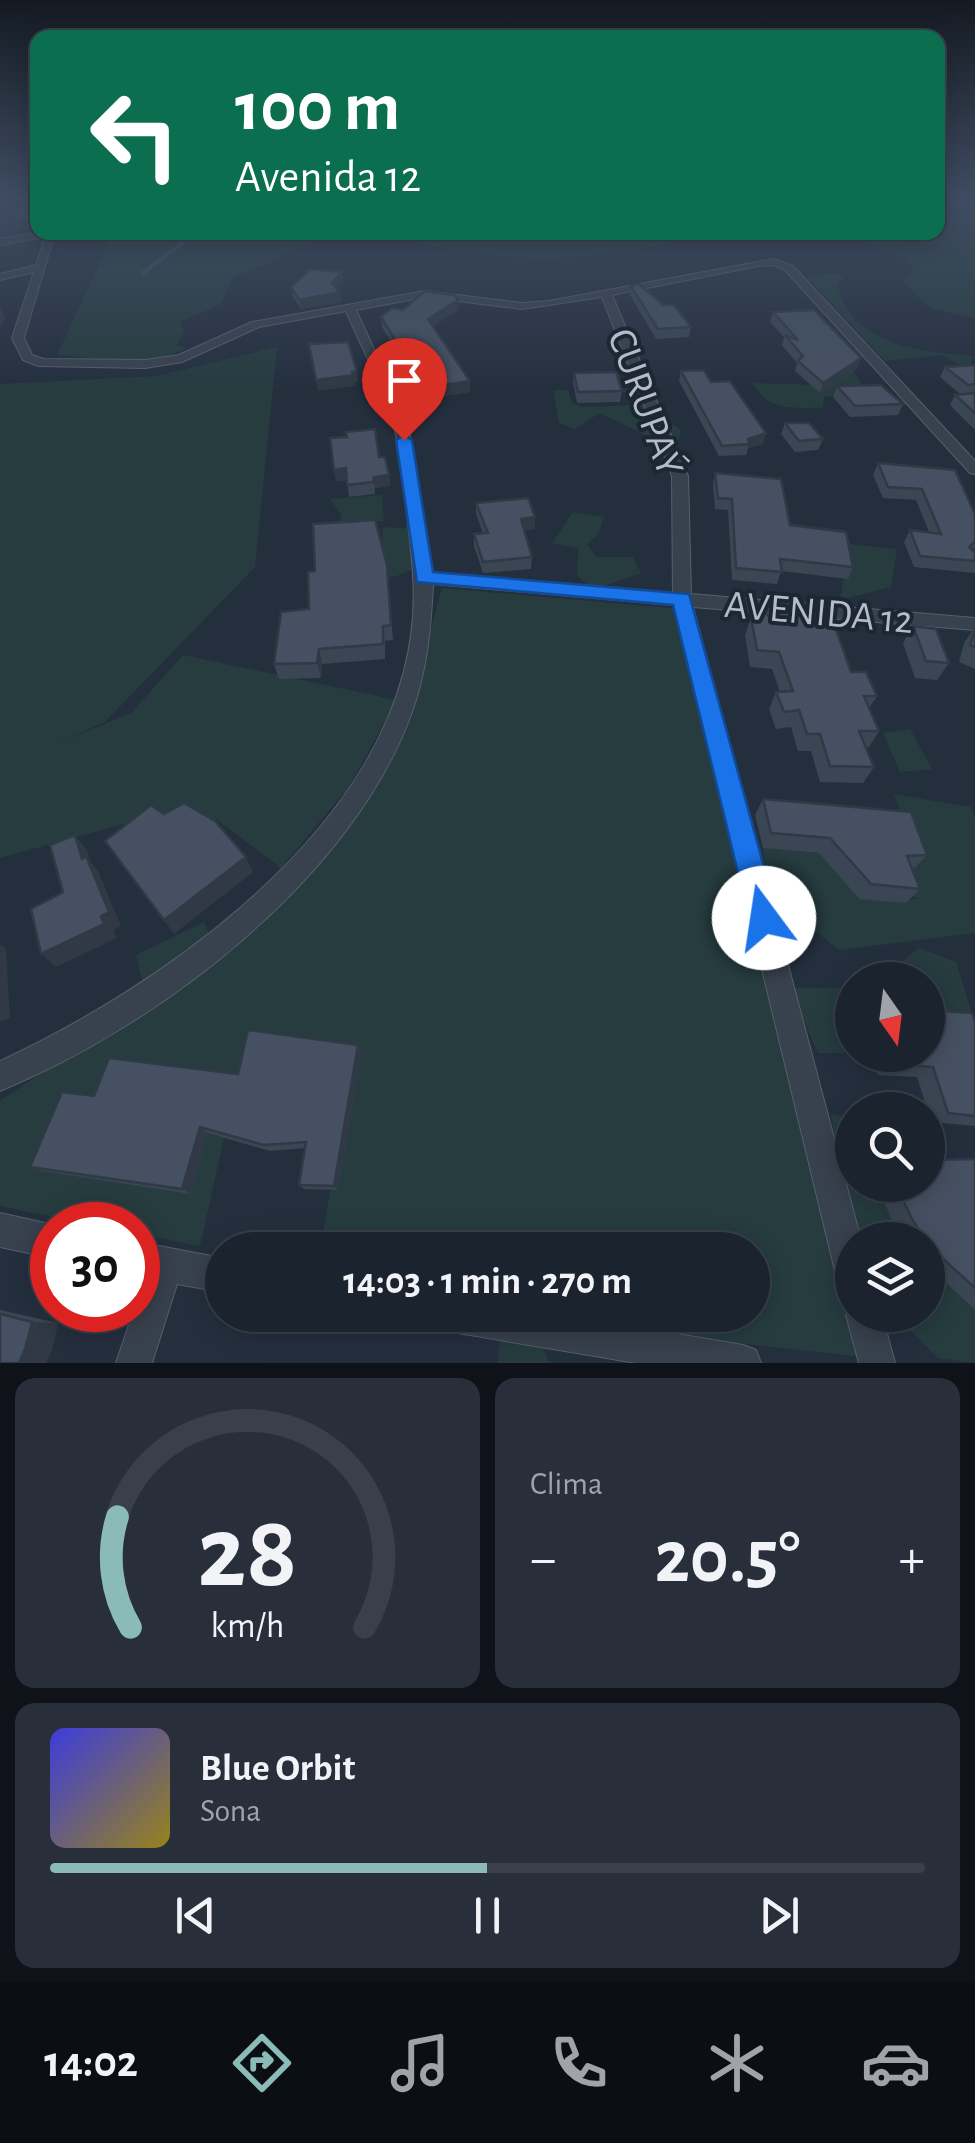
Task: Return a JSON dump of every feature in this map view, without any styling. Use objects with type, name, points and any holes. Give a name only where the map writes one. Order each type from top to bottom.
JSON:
[{"type":"street","points":[[39,263],[18,338],[28,358],[108,366],[167,362],[256,324],[360,307],[386,288],[522,306],[771,263]]},
{"type":"street","points":[[776,263],[789,268],[975,470]]},
{"type":"street","points":[[0,277],[37,268]]},
{"type":"street","name":"CURUPA´Y","points":[[606,292],[680,476],[682,599],[840,1222]]},
{"type":"street","points":[[0,1076],[138,1005],[218,947],[339,821],[383,758],[406,708],[415,666],[424,578],[401,427],[360,307]]},
{"type":"street","name":"AVENIDA 12","points":[[424,578],[975,624]]},
{"type":"street","points":[[0,1230],[30,1236]]},
{"type":"street","points":[[160,1263],[205,1272]]},
{"type":"street","points":[[134,1363],[140,1332]]},
{"type":"street","points":[[559,1332],[743,1363]]},
{"type":"street","points":[[869,1332],[877,1363]]},
{"type":"green space","points":[[100,263],[268,263],[232,279],[221,304],[180,322],[185,331],[176,345],[186,348],[139,360],[57,355]]},
{"type":"green space","points":[[908,263],[975,263],[975,318],[930,308],[903,281],[914,271]]},
{"type":"green space","points":[[832,273],[844,277],[837,284],[845,305],[873,333],[912,348],[974,356],[967,369],[942,355],[885,361],[807,277]]},
{"type":"green space","points":[[277,347],[255,567],[105,722],[54,745],[131,713],[183,655],[397,700],[349,787],[281,868],[217,820],[153,816],[0,858],[0,384],[157,376]]},
{"type":"green space","points":[[853,371],[867,392],[824,397],[823,408],[774,404],[752,383],[820,385]]},
{"type":"green space","points":[[636,380],[644,405],[681,430],[678,443],[655,440],[600,413],[574,429],[559,423],[553,390],[568,390],[572,403],[583,407],[632,405],[623,389],[626,382]]},
{"type":"green space","points":[[382,495],[384,521],[341,523],[341,514],[330,499]]},
{"type":"green space","points":[[573,512],[604,517],[598,535],[587,544],[596,557],[633,557],[641,573],[593,590],[577,575],[578,548],[552,543]]},
{"type":"green space","points":[[383,527],[420,529],[417,567],[397,576],[363,580],[381,554]]},
{"type":"green space","points":[[848,544],[897,549],[891,587],[840,600]]},
{"type":"green space","points":[[442,588],[680,609],[835,1246],[835,1332],[856,1332],[862,1357],[641,1332],[770,1332],[770,1232],[323,1232],[354,1056],[246,1040],[200,1246],[160,1238],[160,1202],[30,1202],[30,1212],[0,1206],[0,1101],[262,925],[400,741]]},
{"type":"green space","points":[[910,729],[932,769],[900,772],[883,733]]},
{"type":"green space","points":[[894,794],[971,807],[975,818],[975,933],[839,950],[767,892],[763,848],[819,853],[859,899],[917,899],[895,871],[904,822]]},
{"type":"green space","points":[[204,922],[215,946],[146,997],[136,955]]},
{"type":"green space","points":[[919,948],[956,962],[974,1021],[945,1022],[945,962],[902,962]]},
{"type":"green space","points":[[791,988],[835,988],[835,1053],[818,1053]]},
{"type":"green space","points":[[843,1202],[886,1202],[896,1222],[846,1222]]},
{"type":"green space","points":[[945,1282],[975,1310],[975,1363],[938,1358],[912,1332],[945,1332]]},
{"type":"green space","points":[[500,1336],[542,1346],[549,1363],[498,1363]]},
{"type":"building","points":[[310,269],[342,272],[332,283],[340,292],[299,300],[291,287]]},
{"type":"building","points":[[639,284],[663,305],[674,305],[691,327],[658,329],[631,286]]},
{"type":"building","points":[[425,291],[454,295],[458,300],[428,319],[470,381],[436,386],[416,347],[397,343],[381,317],[392,308],[403,310]]},
{"type":"building","points":[[814,310],[861,358],[823,383],[798,361],[803,356],[785,335],[798,340],[773,312]]},
{"type":"building","points":[[348,342],[357,371],[352,372],[354,375],[316,380],[309,344]]},
{"type":"building","points":[[975,365],[975,384],[968,385],[945,367]]},
{"type":"building","points":[[704,370],[711,382],[730,381],[766,433],[748,439],[749,444],[722,446],[681,371]]},
{"type":"building","points":[[616,372],[622,391],[578,392],[574,373]]},
{"type":"building","points":[[881,385],[903,404],[855,406],[837,386]]},
{"type":"building","points":[[975,393],[975,413],[955,395]]},
{"type":"building","points":[[785,423],[809,423],[823,439],[799,441]]},
{"type":"building","points":[[375,429],[379,457],[385,457],[389,475],[374,477],[373,482],[347,485],[346,468],[334,470],[330,438]]},
{"type":"building","points":[[878,463],[955,470],[975,514],[975,542],[969,547],[975,552],[975,561],[920,556],[910,530],[941,534],[922,489],[888,487]]},
{"type":"building","points":[[715,473],[781,479],[790,525],[846,532],[853,567],[780,559],[782,572],[736,568],[732,499],[718,498]]},
{"type":"building","points":[[528,498],[535,517],[521,519],[532,557],[483,562],[474,534],[488,533],[476,503]]},
{"type":"building","points":[[375,520],[387,565],[391,625],[383,626],[383,644],[319,649],[317,663],[274,664],[281,612],[309,609],[308,572],[315,571],[313,524]]},
{"type":"building","points":[[761,610],[772,618],[782,612],[831,615],[851,672],[866,672],[877,696],[864,696],[879,731],[859,731],[874,767],[830,766],[820,734],[807,734],[799,710],[784,712],[776,692],[793,691],[779,652],[757,650],[751,618]]},
{"type":"building","points":[[913,626],[936,629],[949,663],[926,661]]},
{"type":"building","points":[[763,799],[911,812],[927,855],[907,856],[920,889],[871,884],[830,838],[771,833]]},
{"type":"building","points":[[184,803],[215,821],[246,857],[164,920],[105,841],[151,805],[164,814]]},
{"type":"building","points":[[75,835],[82,859],[86,856],[109,912],[101,916],[104,924],[41,954],[31,909],[63,892],[50,845]]},
{"type":"building","points":[[945,1011],[972,1013],[975,1116],[948,1113],[945,1092],[941,1092],[935,1072],[945,1072]]},
{"type":"building","points":[[248,1030],[358,1045],[334,1186],[299,1185],[306,1142],[264,1145],[200,1127],[182,1189],[30,1167],[62,1092],[94,1096],[109,1058],[238,1074]]},
{"type":"building","points":[[975,1159],[975,1288],[945,1261],[945,1222],[914,1222],[904,1202],[945,1202],[945,1160]]},
{"type":"building","points":[[0,1314],[30,1322],[19,1363],[0,1363]]},
{"type":"waterway","points":[[143,273],[157,263]]},
{"type":"route","points":[[404,440],[424,578],[682,599],[764,918]]}]
